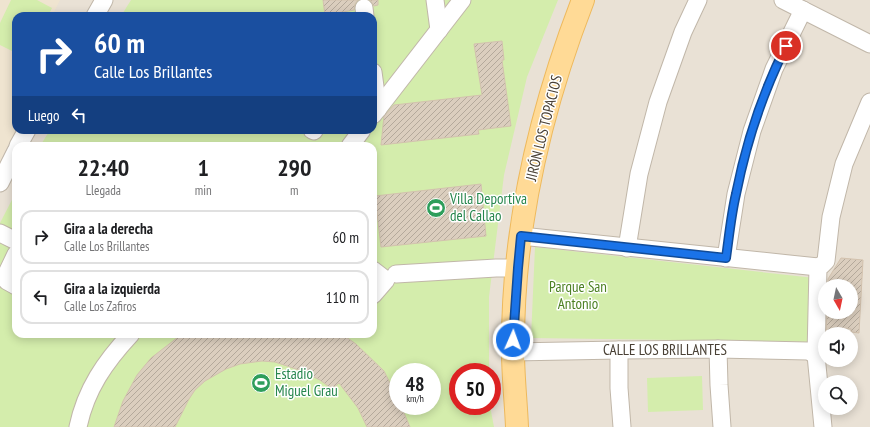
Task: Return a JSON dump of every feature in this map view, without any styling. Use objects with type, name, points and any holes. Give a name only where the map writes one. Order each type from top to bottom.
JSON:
[{"type":"main road","name":"JIRÓN LOS TOPACIOS","points":[[517,427],[513,352],[521,236],[535,155],[548,104],[567,43],[583,0]]},
{"type":"street","points":[[97,12],[104,0]]},
{"type":"street","points":[[435,0],[439,30]]},
{"type":"street","points":[[377,111],[462,0]]},
{"type":"street","points":[[627,248],[639,174],[658,102],[683,32],[698,0]]},
{"type":"street","points":[[783,0],[870,44]]},
{"type":"street","points":[[726,258],[736,194],[752,131],[774,69],[803,10]]},
{"type":"street","points":[[823,427],[816,355],[822,264],[831,217],[844,164],[870,102]]},
{"type":"street","points":[[2,176],[12,158]]},
{"type":"street","points":[[0,233],[12,239]]},
{"type":"street","points":[[521,236],[726,258],[822,264]]},
{"type":"street","points":[[12,262],[4,277],[6,281],[12,284]]},
{"type":"street","points":[[396,274],[518,268]]},
{"type":"street","points":[[377,273],[386,280],[377,290]]},
{"type":"street","points":[[78,427],[87,396],[98,375],[113,354],[127,338]]},
{"type":"street","points":[[718,349],[722,427]]},
{"type":"street","name":"CALLE LOS BRILLANTES","points":[[513,352],[718,349],[808,351],[816,355]]},
{"type":"street","points":[[619,350],[619,388],[622,427]]},
{"type":"shaded area","points":[[0,0],[870,0],[870,427],[0,427]]},
{"type":"shaded area","points":[[0,0],[60,0],[54,12],[12,12],[12,134],[14,134],[0,161]]},
{"type":"green space","points":[[11,0],[37,0],[52,8],[50,12],[12,12],[12,51],[0,45],[0,23]]},
{"type":"green space","name":"Villa Deportiva del Callao","points":[[131,0],[558,0],[527,77],[504,175],[489,297],[489,363],[449,363],[449,415],[492,415],[494,427],[0,427],[0,223],[12,200],[12,338],[377,338],[377,142],[42,142],[48,134],[377,134],[377,12],[124,12]]},
{"type":"green space","name":"Parque San Antonio","points":[[535,247],[815,278],[814,342],[531,338]]},
{"type":"green space","points":[[702,376],[703,410],[648,412],[647,378]]},
{"type":"building","points":[[323,0],[358,0],[355,4],[354,10],[342,12],[325,12]]},
{"type":"building","points":[[370,0],[378,0],[378,5],[374,6]]},
{"type":"building","points":[[502,41],[504,60],[502,60],[511,126],[478,130],[479,134],[381,145],[384,116],[394,105],[482,95],[474,44]]},
{"type":"building","points":[[481,184],[486,236],[381,247],[377,213],[377,196]]},
{"type":"building","points":[[841,258],[863,260],[859,333],[858,327],[826,327],[827,319],[858,319],[858,279],[828,279]]},
{"type":"building","points":[[177,338],[348,338],[384,371],[389,381],[389,415],[405,415],[410,427],[367,427],[358,408],[339,383],[332,389],[320,380],[299,370],[275,362],[262,361],[240,364],[226,369],[205,381],[195,390],[189,399],[175,427],[114,427],[123,401],[137,375],[151,358]]},
{"type":"place","name":"Villa Deportiva del Callao","points":[[436,208]]},
{"type":"place","name":"Estadio Miguel Grau","points":[[261,383]]},
{"type":"route","points":[[513,340],[521,236],[726,258],[736,194],[752,131],[774,69],[786,46]]}]
